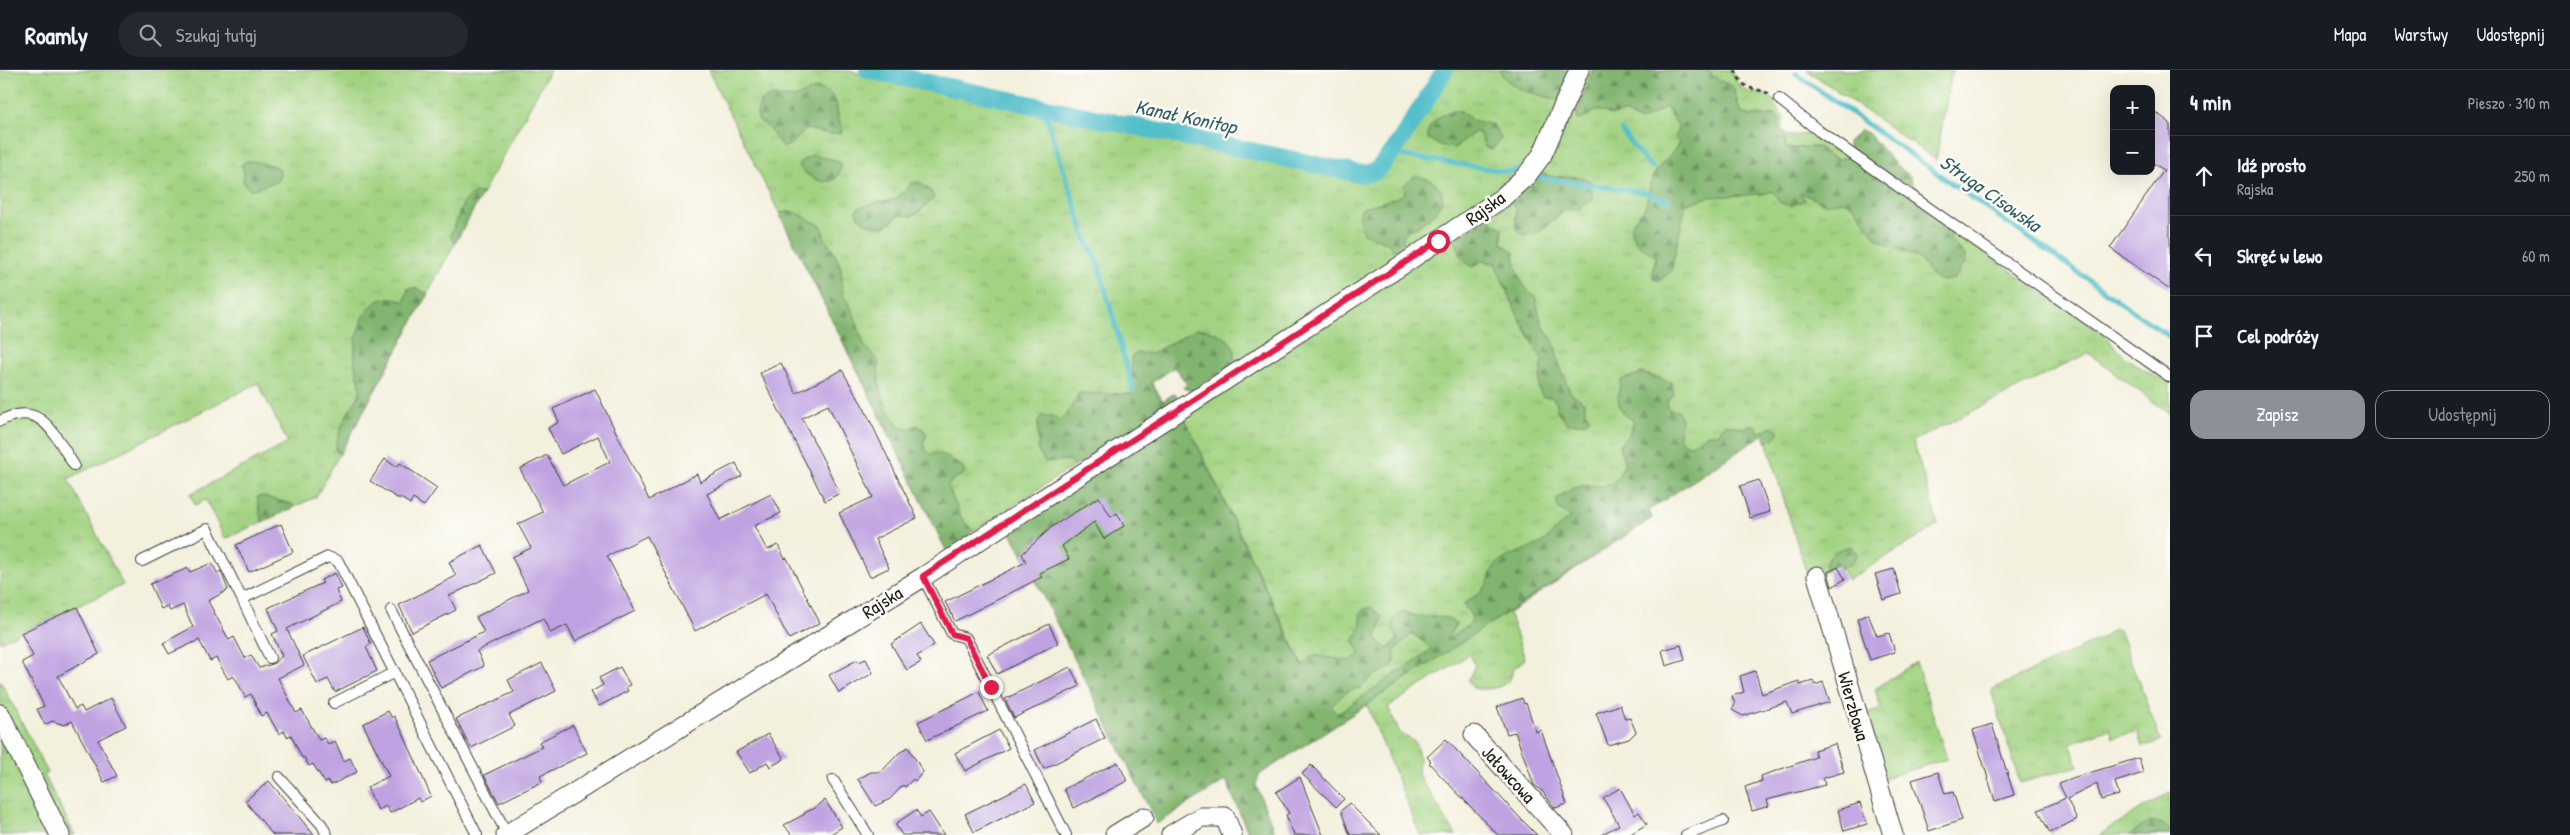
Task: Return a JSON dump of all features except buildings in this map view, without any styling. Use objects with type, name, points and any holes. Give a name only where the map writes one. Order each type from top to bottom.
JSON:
[{"type":"street","name":"Rajska","points":[[507,835],[923,576],[1502,198],[1527,175],[1542,155],[1579,70]]},
{"type":"street","name":"Wierzbowa","points":[[1817,576],[1893,835]]},
{"type":"street","points":[[0,714],[60,835]]},
{"type":"street","name":"Jałowcowa","points":[[1474,735],[1564,835]]},
{"type":"street","points":[[1115,835],[1144,817]]},
{"type":"street","points":[[1171,835],[1201,817],[1225,817],[1232,835]]},
{"type":"lane","points":[[1779,100],[1819,131],[2170,377]]},
{"type":"lane","points":[[0,421],[15,413],[29,414],[45,421],[74,465]]},
{"type":"lane","points":[[142,561],[207,529],[270,658]]},
{"type":"lane","points":[[242,600],[328,557],[338,561],[477,835]]},
{"type":"lane","points":[[923,576],[952,634],[966,638],[1066,835]]},
{"type":"lane","points":[[391,610],[507,835]]},
{"type":"lane","points":[[334,703],[395,672]]},
{"type":"lane","points":[[279,777],[322,825],[327,835]]},
{"type":"lane","points":[[833,780],[868,835]]},
{"type":"lane","points":[[1686,835],[1723,821]]},
{"type":"path","points":[[1735,70],[1741,83],[1746,87],[1751,90],[1766,92],[1779,100]]},
{"type":"green space","points":[[0,70],[550,70],[316,497],[225,539],[206,500],[195,505],[190,494],[288,443],[258,383],[68,479],[123,585],[0,642]]},
{"type":"green space","points":[[708,70],[850,71],[1360,179],[1376,177],[1385,170],[1450,70],[1536,70],[1565,90],[1537,147],[1507,186],[1192,391],[1183,388],[1187,384],[1175,367],[1151,382],[1163,401],[1175,393],[1079,463],[973,531],[961,543],[945,547]]},
{"type":"green space","points":[[1499,70],[1572,70],[1560,100],[1526,91],[1510,83]]},
{"type":"green space","points":[[1588,70],[1593,70],[1586,93],[1622,75],[1689,124],[1656,185],[1833,180],[1953,244],[1950,239],[1952,230],[2102,333],[2126,358],[2149,373],[2170,382],[2170,414],[2088,353],[1913,441],[1938,525],[1848,580],[1838,564],[1822,573],[1821,569],[1807,575],[1764,434],[1649,510],[1652,518],[1509,613],[1525,659],[1512,670],[1509,681],[1498,687],[1473,688],[1468,681],[1475,665],[1470,654],[1388,707],[1400,733],[1415,742],[1419,756],[1418,774],[1456,835],[1420,835],[1367,705],[1342,721],[1311,683],[1184,417],[1511,202],[1542,173],[1541,168]]},
{"type":"green space","points":[[1593,70],[1707,70],[1718,80],[1732,86],[1741,112],[1751,116],[1777,115],[1780,120],[1778,128],[1785,135],[1786,149],[1818,147],[1830,157],[1838,160],[1848,156],[1848,142],[1861,130],[1868,133],[1895,164],[1910,176],[1913,185],[1929,199],[1929,212],[1952,230],[1950,239],[1965,255],[1966,262],[1954,279],[1942,281],[1933,277],[1918,258],[1877,239],[1853,205],[1842,201],[1824,204],[1800,192],[1805,200],[1791,206],[1781,203],[1772,191],[1763,194],[1710,197],[1686,204],[1671,271],[1659,281],[1654,279],[1652,273],[1656,256],[1637,243],[1631,233],[1631,228],[1633,222],[1645,207],[1651,181],[1655,173],[1679,143],[1675,138],[1678,126],[1666,107],[1641,121],[1624,113],[1612,115],[1597,110],[1578,120],[1576,117]]},
{"type":"green space","points":[[1707,70],[1730,70],[1740,87],[1748,92],[1765,94],[1776,102],[1774,104],[1784,118],[1781,129],[1789,136],[1817,133],[1848,156],[1838,160],[1830,157],[1818,147],[1786,148],[1785,135],[1778,128],[1780,120],[1773,114],[1757,116],[1741,112],[1732,86],[1718,80]]},
{"type":"green space","points":[[1807,70],[1952,70],[1936,160]]},
{"type":"green space","points":[[817,88],[826,91],[835,99],[843,129],[841,133],[830,134],[807,129],[791,144],[783,148],[767,126],[758,120],[757,112],[761,101],[772,96],[794,98]]},
{"type":"green space","points":[[1452,111],[1461,111],[1472,120],[1493,125],[1501,138],[1493,149],[1485,147],[1479,133],[1475,132],[1455,148],[1441,145],[1428,138],[1429,129],[1435,121]]},
{"type":"green space","points":[[812,155],[836,160],[841,164],[836,178],[830,181],[817,180],[804,172],[799,166],[800,162]]},
{"type":"green space","points":[[253,161],[278,167],[280,169],[279,181],[250,190],[243,182],[244,172],[241,165],[244,162]]},
{"type":"green space","points":[[1542,173],[1554,176],[1579,177],[1591,182],[1593,199],[1578,210],[1565,210],[1538,232],[1530,235],[1521,234],[1516,228],[1516,208],[1511,202]]},
{"type":"green space","points":[[1415,176],[1433,182],[1440,189],[1442,196],[1441,204],[1430,218],[1407,231],[1402,239],[1405,248],[1401,252],[1394,252],[1388,243],[1363,233],[1359,219],[1361,209],[1401,195],[1405,192],[1404,185]]},
{"type":"green space","points":[[919,182],[931,191],[934,198],[919,212],[911,216],[900,215],[885,227],[867,224],[858,216],[856,211],[859,207],[896,199],[912,183]]},
{"type":"green space","points":[[475,193],[483,193],[455,243],[451,239],[451,233],[462,205],[469,196]]},
{"type":"green space","points":[[792,211],[822,226],[825,240],[832,248],[841,268],[843,295],[853,311],[864,345],[878,361],[879,384],[887,410],[901,428],[908,429],[917,425],[923,429],[927,435],[923,443],[926,451],[931,454],[944,455],[962,466],[965,473],[952,481],[948,486],[962,519],[973,531],[948,554],[779,213]]},
{"type":"green space","points":[[1488,218],[1503,229],[1502,243],[1514,253],[1520,277],[1526,288],[1535,296],[1541,321],[1555,346],[1558,361],[1570,392],[1585,403],[1585,410],[1589,418],[1586,422],[1568,424],[1557,411],[1556,402],[1551,397],[1543,397],[1538,388],[1543,361],[1517,314],[1495,263],[1481,261],[1474,267],[1464,260],[1460,252],[1455,239]]},
{"type":"green space","points":[[416,288],[428,294],[340,454],[335,450],[338,436],[360,391],[355,364],[355,347],[362,321],[371,306],[378,301],[391,298],[404,302],[408,289]]},
{"type":"green space","points":[[1196,329],[1211,331],[1230,342],[1234,350],[1235,363],[1192,391],[1183,388],[1187,384],[1175,367],[1151,383],[1163,401],[1175,393],[1179,400],[1074,466],[1070,460],[1045,462],[1038,451],[1038,421],[1041,416],[1052,416],[1060,420],[1067,414],[1079,393],[1131,394],[1135,391],[1131,356],[1138,353],[1151,354]]},
{"type":"green space","points":[[1642,373],[1671,382],[1674,395],[1668,400],[1667,407],[1678,411],[1681,419],[1679,437],[1684,443],[1691,445],[1708,434],[1718,434],[1725,424],[1745,428],[1749,425],[1755,425],[1760,433],[1772,426],[1779,432],[1773,439],[1767,442],[1764,434],[1649,510],[1652,518],[1259,775],[1256,785],[1276,835],[1249,835],[1226,780],[1157,824],[1009,528],[1184,417],[1302,666],[1313,655],[1350,661],[1358,655],[1360,651],[1353,641],[1360,628],[1360,614],[1364,609],[1371,607],[1382,617],[1380,629],[1376,634],[1377,640],[1387,649],[1398,639],[1393,629],[1393,621],[1402,612],[1416,616],[1448,618],[1456,624],[1446,641],[1472,622],[1471,615],[1463,604],[1476,596],[1485,587],[1497,564],[1508,557],[1539,544],[1571,517],[1559,509],[1556,499],[1580,486],[1605,486],[1617,479],[1625,463],[1619,446],[1629,434],[1634,421],[1624,413],[1619,403],[1618,392],[1621,380]],"holes":[[[1412,633],[1432,649],[1337,714],[1331,707],[1344,694],[1361,688],[1373,676],[1392,667],[1396,658],[1394,652]]]},
{"type":"green space","points":[[261,496],[292,504],[295,507],[262,522],[257,497]]},
{"type":"green space","points":[[1851,546],[1857,553],[1852,563],[1841,568],[1838,564],[1825,572],[1825,566],[1832,554]]},
{"type":"green space","points":[[2114,629],[2119,630],[2161,741],[2142,747],[2137,731],[2113,738],[2110,729],[2070,743],[2078,766],[2020,783],[1991,690],[2100,639]]},
{"type":"green space","points":[[1916,662],[1947,759],[1881,779],[1860,715],[1881,708],[1875,689]]},
{"type":"green space","points":[[0,680],[48,773],[44,775],[75,835],[66,835],[0,705]]},
{"type":"green space","points":[[0,727],[57,835],[0,835]]},
{"type":"green space","points":[[2170,792],[2170,835],[2099,835]]},
{"type":"green space","points":[[2150,821],[2163,824],[2170,831],[2170,835],[2129,835]]},
{"type":"waterway","name":"Kanał Konitop","points":[[868,70],[1360,174],[1375,172],[1393,152],[1445,70]]},
{"type":"waterway","name":"Struga Cisowska","points":[[1796,74],[2170,337]]},
{"type":"waterway","points":[[1045,107],[1048,122],[1087,242],[1098,263],[1133,390]]},
{"type":"waterway","points":[[1621,130],[1644,160],[1652,167]]},
{"type":"waterway","points":[[1404,156],[1509,172],[1517,169]]},
{"type":"waterway","points":[[1540,178],[1643,192],[1668,201]]},
{"type":"route","points":[[991,687],[966,638],[952,634],[923,576],[1438,241]]}]
